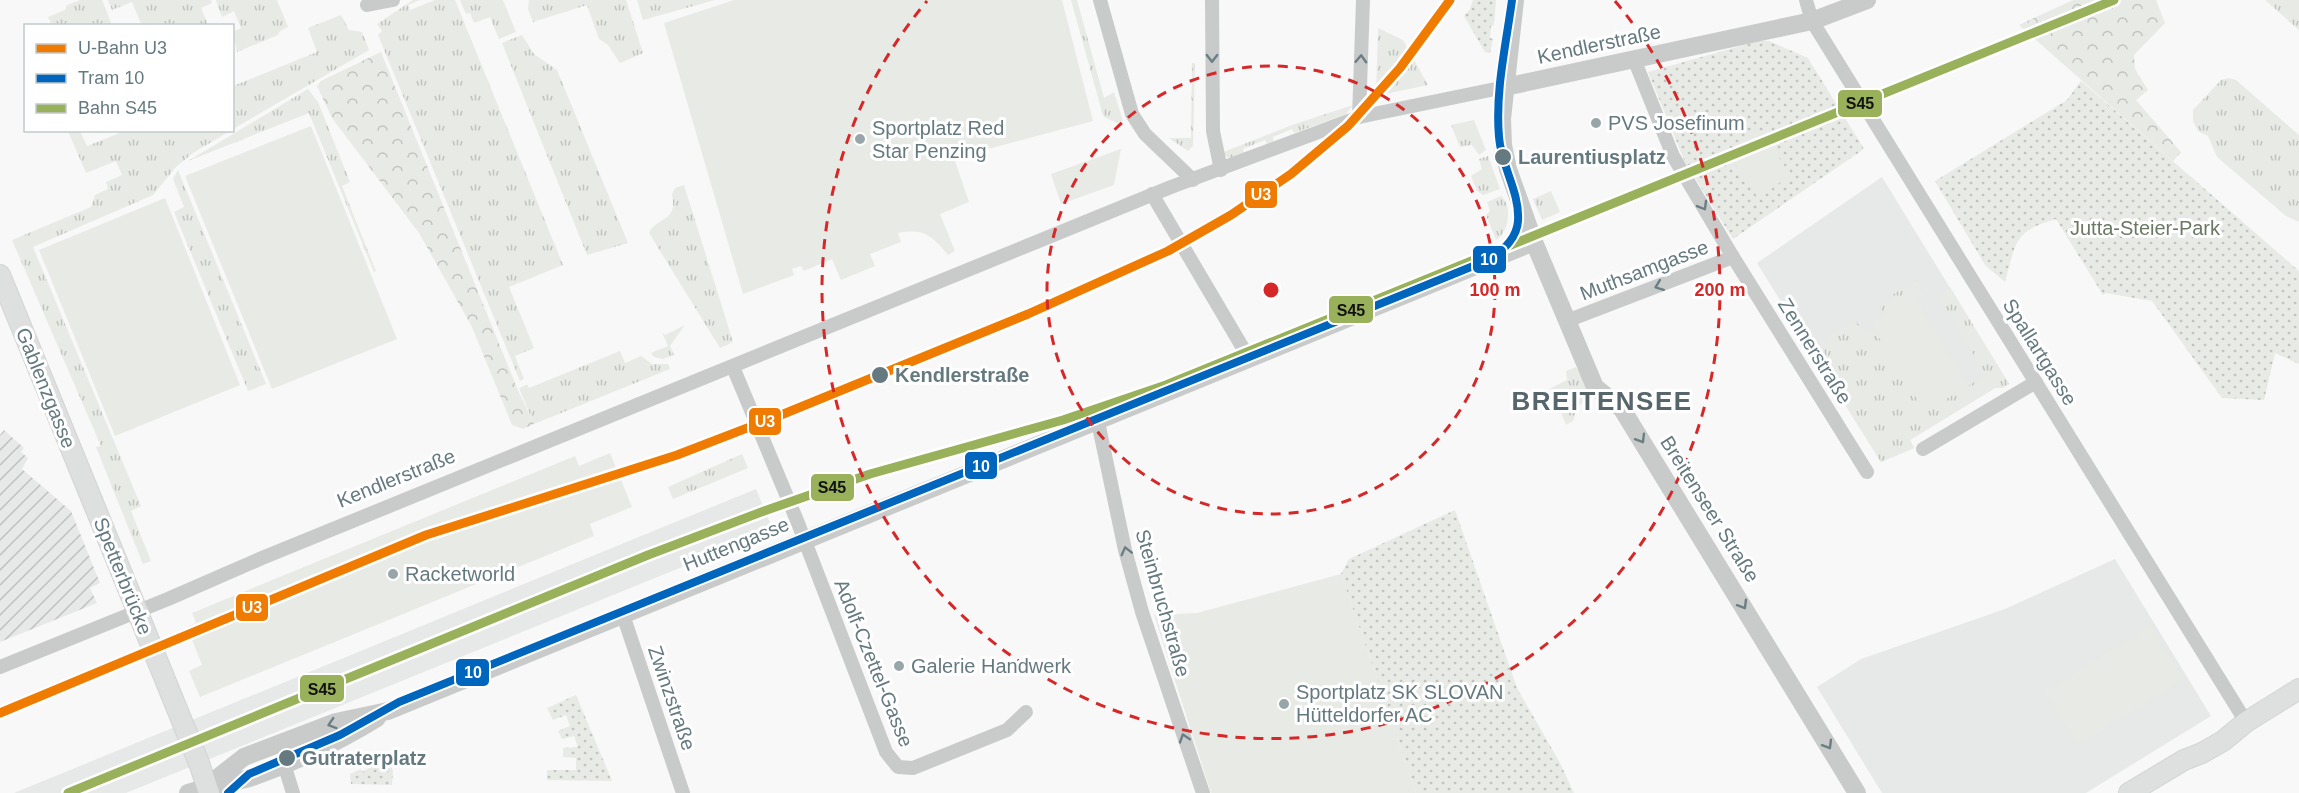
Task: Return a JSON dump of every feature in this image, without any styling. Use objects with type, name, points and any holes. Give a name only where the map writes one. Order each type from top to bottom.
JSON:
[{"type":"main road","name":"Gablenzgasse","points":[[0,275],[92,500]]},
{"type":"main road","name":"Spetterbrücke","points":[[92,500],[211,791]]},
{"type":"main road","points":[[2129,793],[2184,760],[2197,744],[2231,724],[2246,722],[2299,689]]},
{"type":"street","points":[[367,5],[393,0]]},
{"type":"street","points":[[1100,0],[1132,114],[1145,134],[1193,180]]},
{"type":"street","points":[[1212,0],[1213,130],[1221,170]]},
{"type":"street","points":[[1359,117],[1363,0]]},
{"type":"street","name":"Breitenseer Straße","points":[[1515,0],[1505,87],[1503,145],[1508,169],[1534,242],[1569,320],[1595,387],[1622,409],[1857,793]]},
{"type":"street","name":"Spallartgasse","points":[[1806,0],[1812,21],[2246,722]]},
{"type":"street","name":"Kendlerstraße","points":[[0,667],[1152,194],[1359,117],[1812,21],[1867,0]]},
{"type":"street","name":"Zennerstraße","points":[[1634,59],[1673,156],[1733,258],[1867,472]]},
{"type":"street","points":[[1152,194],[1250,360]]},
{"type":"street","name":"Huttengasse","points":[[188,793],[211,791],[255,776],[342,739],[388,711],[1534,242]]},
{"type":"street","name":"Muthsamgasse","points":[[1569,320],[1733,258]]},
{"type":"street","name":"Adolf-Czettel-Gasse","points":[[733,367],[886,752],[898,767],[914,768],[1007,729],[1026,712]]},
{"type":"street","points":[[1923,449],[2036,382]]},
{"type":"street","name":"Steinbruchstraße","points":[[1098,422],[1125,550],[1142,612],[1203,793]]},
{"type":"street","name":"Zwinzstraße","points":[[623,615],[683,793]]},
{"type":"street","name":"Huttengasse","points":[[211,791],[244,757],[336,722],[388,711]]},
{"type":"street","points":[[284,764],[293,793]]},
{"type":"shaded area","points":[[1882,177],[2009,384],[2002,388],[1995,388],[1910,440],[1914,448],[1881,462],[1757,263]]},
{"type":"shaded area","points":[[4,430],[24,448],[21,452],[28,458],[22,469],[71,511],[100,583],[90,588],[97,603],[0,642],[0,435]]},
{"type":"shaded area","points":[[756,489],[773,530],[126,793],[14,793]]},
{"type":"shaded area","points":[[2115,559],[2211,716],[2086,793],[1882,793],[1817,687],[1861,659],[2005,609]]},
{"type":"green space","points":[[80,0],[102,0],[112,24],[52,24],[48,17],[65,10],[67,5]]},
{"type":"green space","points":[[108,0],[211,0],[212,3],[201,8],[208,24],[141,24],[132,2],[112,10]]},
{"type":"green space","points":[[216,0],[277,0],[288,27],[280,31],[278,35],[237,52],[234,32],[241,28],[234,11],[222,17]]},
{"type":"green space","points":[[413,0],[420,0],[408,5],[410,10],[435,0],[455,0],[563,265],[509,287],[534,348],[515,356],[524,379],[520,381],[378,35],[382,31],[377,24]]},
{"type":"green space","points":[[460,0],[503,0],[516,32],[499,39],[490,17],[474,23],[470,13],[466,14]]},
{"type":"green space","points":[[529,0],[626,0],[643,53],[620,63],[608,45],[599,39],[587,5],[533,22],[528,9]]},
{"type":"green space","points":[[637,0],[715,0],[643,20]]},
{"type":"green space","name":"Sportplatz Red Star Penzing","points":[[734,0],[1062,0],[1093,121],[954,158],[969,202],[940,214],[955,251],[948,255],[927,235],[915,232],[898,233],[901,242],[870,254],[875,266],[841,280],[832,259],[804,271],[801,266],[792,269],[794,275],[743,294],[664,23]]},
{"type":"green space","points":[[1071,0],[1077,0],[1104,98],[1114,92],[1123,121],[1119,124],[1104,117],[1102,112]]},
{"type":"green space","points":[[1473,0],[1496,0],[1494,25],[1491,26],[1490,38],[1493,39],[1490,53],[1485,52],[1464,16]]},
{"type":"green space","points":[[2073,0],[2156,0],[2165,23],[2134,55],[2135,69],[2148,90],[2136,100],[2181,152],[2173,161],[2019,25]]},
{"type":"green space","points":[[2265,0],[2299,0],[2299,30]]},
{"type":"green space","points":[[341,15],[349,30],[362,32],[369,50],[234,128],[234,86],[317,52],[308,28]]},
{"type":"green space","points":[[1378,28],[1403,40],[1428,85],[1376,96]]},
{"type":"green space","points":[[522,35],[534,54],[557,70],[628,243],[587,255],[502,43]]},
{"type":"green space","points":[[1758,41],[1769,41],[1808,58],[1864,149],[1733,239],[1685,162],[1648,72]]},
{"type":"green space","points":[[381,52],[517,388],[534,424],[523,429],[512,425],[472,327],[419,233],[332,118],[317,86],[321,81]]},
{"type":"green space","points":[[1192,63],[1195,63],[1193,146],[1188,151],[1169,138],[1191,138]]},
{"type":"green space","points":[[2229,78],[2236,80],[2299,135],[2299,222],[2286,216],[2217,157],[2208,136],[2198,131],[2193,121],[2193,110],[2221,80]]},
{"type":"green space","name":"Jutta-Steier-Park","points":[[2081,81],[2299,271],[2299,364],[2275,353],[2264,400],[2222,398],[2152,301],[2106,293],[2103,295],[2056,219],[2031,228],[2018,240],[2005,282],[1985,265],[1935,181],[2067,100]]},
{"type":"green space","points":[[308,89],[318,102],[350,182],[342,186],[376,271],[374,272],[309,113],[188,161]]},
{"type":"green space","points":[[1353,105],[1346,114],[1294,133],[1292,129],[1273,137],[1274,141],[1267,144],[1265,140],[1243,149],[1244,153],[1230,158],[1221,153],[1292,125]]},
{"type":"green space","points":[[1474,120],[1486,150],[1479,155],[1472,145],[1460,147],[1451,125]]},
{"type":"green space","points":[[311,126],[397,339],[272,389],[185,176]]},
{"type":"green space","points":[[1759,129],[1791,175],[1758,198],[1727,152]]},
{"type":"green space","points":[[68,132],[80,132],[87,146],[122,132],[228,132],[193,153],[176,167],[153,195],[33,247],[141,506],[131,511],[151,561],[143,564],[96,447],[101,446],[12,240],[91,207],[95,195],[108,189],[106,182],[122,175],[116,161],[86,173]]},
{"type":"green space","points":[[1121,149],[1114,185],[1061,204],[1051,174]]},
{"type":"green space","points":[[1488,156],[1500,189],[1483,195],[1477,191],[1471,176],[1482,169],[1479,159]]},
{"type":"green space","points":[[178,170],[266,384],[248,391],[174,212],[184,207],[173,179]]},
{"type":"green space","points":[[684,185],[733,342],[720,348],[649,233],[669,215],[672,210],[672,194],[675,188]]},
{"type":"green space","points":[[1551,191],[1560,212],[1542,220],[1533,199]]},
{"type":"green space","points":[[1501,196],[1507,206],[1508,219],[1504,231],[1496,240],[1486,215],[1490,211],[1487,202]]},
{"type":"green space","points":[[165,198],[240,385],[115,436],[39,250]]},
{"type":"green space","points":[[1917,280],[1920,284],[1916,288],[1923,295],[1872,326],[1873,321],[1884,314],[1880,308],[1894,299],[1892,295]]},
{"type":"green space","points":[[1950,287],[2009,384],[2002,388],[1995,388],[1910,440],[1914,448],[1881,462],[1813,354],[1830,343],[1826,337],[1856,321],[1863,331],[1876,333],[1925,412],[1986,375],[1938,296]]},
{"type":"green space","points":[[1916,299],[1969,385],[1925,412],[1872,326]]},
{"type":"green space","points":[[685,325],[670,346],[674,355],[663,359],[654,357],[651,353],[668,346],[662,332],[665,335]]},
{"type":"green space","points":[[620,351],[625,363],[641,356],[652,364],[668,364],[670,369],[534,424],[519,388],[527,385],[529,388]]},
{"type":"green space","points":[[1576,367],[1592,395],[1578,406],[1573,421],[1566,425],[1551,388],[1567,380],[1566,371]]},
{"type":"green space","name":"Racketworld","points":[[610,453],[632,507],[590,524],[594,536],[200,697],[189,671],[202,665],[187,627],[196,623],[192,613],[575,456],[579,466]]},
{"type":"green space","points":[[742,454],[748,468],[673,499],[668,487]]},
{"type":"green space","points":[[1455,510],[1517,688],[1560,763],[1574,793],[1416,793],[1341,574],[1349,559]]},
{"type":"green space","name":"Sportplatz SK SLOVAN Hütteldorfer AC","points":[[1341,574],[1416,793],[1211,793],[1154,615],[1197,613]]},
{"type":"green space","points":[[2150,626],[2183,680],[2077,746],[2044,692]]},
{"type":"green space","points":[[576,695],[612,781],[547,780],[547,770],[576,770],[576,758],[563,757],[563,748],[578,747],[574,736],[562,739],[558,731],[570,726],[566,715],[553,720],[547,708]]},
{"type":"green space","points":[[387,758],[393,771],[392,785],[351,784],[350,774],[361,769],[362,772]]},
{"type":"metro line","name":"U3","points":[[0,713],[426,535],[677,455],[781,415],[1028,314],[1168,251],[1231,215],[1291,174],[1348,126],[1400,68],[1450,0]]},
{"type":"tram line","name":"10","points":[[228,793],[249,774],[340,735],[399,702],[1493,258],[1513,237],[1518,221],[1516,200],[1500,148],[1498,120],[1502,68],[1512,0]]},
{"type":"rail line","name":"S45","points":[[68,793],[648,555],[764,511],[870,474],[1063,420],[1166,385],[2114,0]]},
{"type":"place","name":"PVS Josefinum","points":[[1596,123]]},
{"type":"place","name":"Sportplatz Red Star Penzing","points":[[860,139]]},
{"type":"place","name":"Laurentiusplatz","points":[[1503,157]]},
{"type":"place","name":"Kendlerstraße","points":[[880,375]]},
{"type":"place","name":"Racketworld","points":[[393,574]]},
{"type":"place","name":"Galerie Handwerk","points":[[899,666]]},
{"type":"place","name":"Sportplatz SK SLOVAN Hütteldorfer AC","points":[[1284,704]]},
{"type":"place","name":"Gutraterplatz","points":[[287,758]]},
{"type":"district","name":"BREITENSEE","points":[[1602,401]]}]
